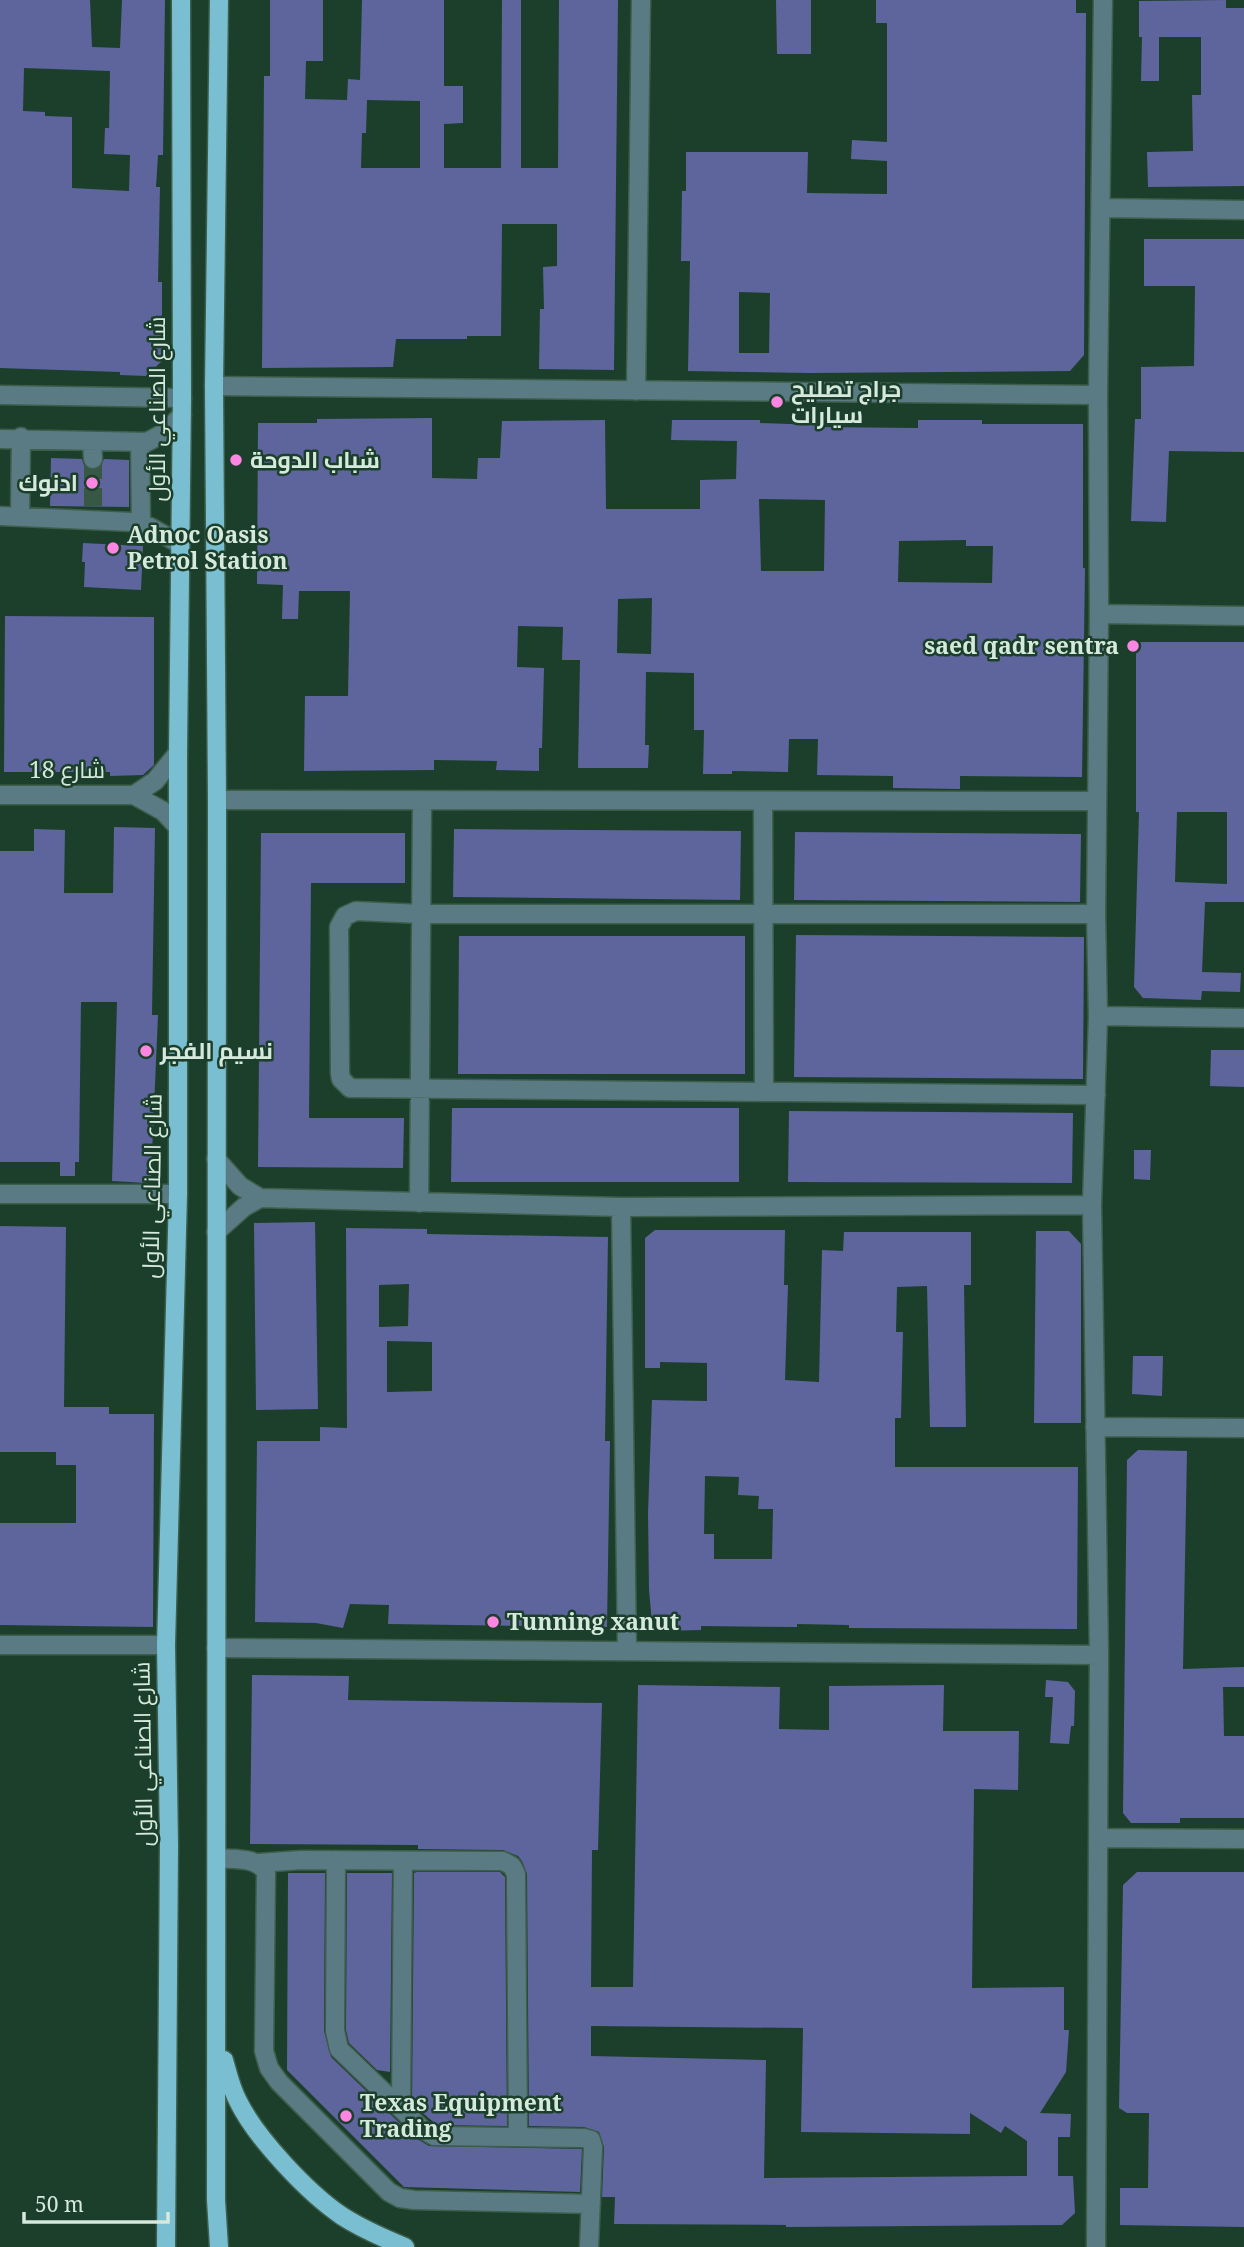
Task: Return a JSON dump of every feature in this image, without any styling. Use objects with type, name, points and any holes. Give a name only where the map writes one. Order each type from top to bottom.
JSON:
[{"type":"main road","name":"شارع الصناعي الأول","points":[[166,2247],[169,1859],[166,1645],[178,1194],[181,0]]},
{"type":"main road","points":[[219,0],[214,386],[217,800],[216,2200],[219,2247]]},
{"type":"main road","points":[[218,2038],[230,2085],[238,2102],[260,2134],[289,2168],[324,2203],[340,2214],[373,2234],[405,2247]]},
{"type":"street","points":[[636,391],[641,0]]},
{"type":"street","points":[[1097,2247],[1100,1655],[1092,1205],[1098,1016],[1096,801],[1103,0]]},
{"type":"street","points":[[1101,208],[1244,210]]},
{"type":"street","points":[[214,386],[1098,395]]},
{"type":"street","points":[[0,395],[182,406]]},
{"type":"street","points":[[0,439],[21,437],[93,450],[141,442],[159,437],[182,406]]},
{"type":"street","points":[[20,517],[21,437]]},
{"type":"street","points":[[141,442],[141,524]]},
{"type":"street","points":[[0,516],[93,513],[141,524],[180,544]]},
{"type":"street","points":[[1099,614],[1244,616]]},
{"type":"street","name":"شارع 18","points":[[134,795],[155,781],[178,753]]},
{"type":"street","name":"شارع 18","points":[[0,795],[134,795],[154,805],[178,827]]},
{"type":"street","points":[[217,800],[1096,801]]},
{"type":"street","points":[[419,1203],[422,801]]},
{"type":"street","points":[[763,802],[764,1092]]},
{"type":"street","points":[[1096,914],[421,914],[356,911],[345,916],[339,927],[341,1079],[350,1088],[1096,1095]]},
{"type":"street","points":[[1098,1016],[1244,1018]]},
{"type":"street","points":[[216,1159],[230,1178],[260,1198]]},
{"type":"street","points":[[0,1194],[178,1194]]},
{"type":"street","points":[[216,1231],[244,1207],[260,1198],[621,1207],[1092,1205]]},
{"type":"street","points":[[621,1207],[627,1651]]},
{"type":"street","points":[[1095,1427],[1244,1428]]},
{"type":"street","points":[[0,1644],[166,1645]]},
{"type":"street","points":[[216,1648],[1100,1655]]},
{"type":"street","points":[[1099,1838],[1244,1839]]},
{"type":"street","points":[[217,1858],[258,1863],[286,1860],[503,1861],[514,1870],[518,2137]]},
{"type":"street","points":[[337,1860],[335,2038],[343,2054],[422,2129],[434,2136],[591,2140],[593,2147],[589,2247]]},
{"type":"street","points":[[401,2109],[403,1861]]},
{"type":"street","points":[[258,1863],[267,1877],[264,2051],[269,2068],[279,2082],[389,2192],[400,2198],[591,2204]]},
{"type":"building","points":[[0,0],[90,0],[92,47],[120,48],[122,0],[165,0],[163,155],[158,155],[156,187],[160,187],[158,282],[162,282],[162,361],[146,376],[120,375],[120,372],[0,368]],"holes":[[[24,68],[110,71],[109,128],[105,128],[104,154],[130,155],[129,191],[72,188],[72,117],[45,116],[45,112],[23,111]]]},
{"type":"building","points":[[270,0],[323,0],[323,61],[306,61],[305,99],[347,100],[348,79],[360,80],[362,0],[444,0],[444,86],[463,86],[463,123],[444,124],[444,168],[501,168],[502,0],[521,0],[521,168],[558,168],[559,0],[618,0],[614,370],[539,369],[540,309],[544,309],[543,267],[557,266],[557,224],[502,224],[501,336],[396,339],[393,367],[262,368],[264,76],[270,76]],"holes":[[[367,100],[420,101],[420,168],[361,168]]]},
{"type":"building","points":[[776,0],[811,0],[811,54],[777,54]]},
{"type":"building","points":[[876,0],[1076,0],[1076,13],[1086,13],[1084,355],[1070,371],[688,371],[690,261],[681,261],[682,191],[686,191],[686,152],[808,152],[807,193],[887,194],[887,161],[851,159],[852,140],[887,142],[887,23],[876,23]],"holes":[[[739,292],[770,293],[769,353],[739,353]]]},
{"type":"building","points":[[1226,0],[1226,8],[1244,8],[1244,186],[1148,187],[1147,152],[1193,151],[1192,95],[1201,95],[1201,37],[1159,37],[1159,81],[1141,81],[1139,1]]},
{"type":"building","points":[[1144,239],[1244,239],[1244,452],[1169,451],[1166,522],[1131,521],[1135,419],[1141,419],[1141,367],[1194,366],[1195,286],[1144,286]]},
{"type":"building","points":[[432,418],[432,478],[477,479],[478,458],[500,458],[502,421],[605,420],[606,509],[700,509],[700,480],[736,479],[737,441],[671,440],[672,420],[760,420],[760,423],[817,427],[918,428],[918,420],[982,420],[982,424],[1083,424],[1085,568],[1082,777],[960,776],[960,789],[893,788],[893,776],[817,775],[818,739],[789,739],[788,772],[732,771],[732,774],[703,774],[704,730],[694,730],[694,673],[646,672],[645,745],[649,745],[648,768],[578,768],[580,660],[562,660],[563,627],[518,626],[517,667],[544,668],[539,771],[496,770],[497,761],[434,760],[434,770],[304,771],[305,696],[348,696],[350,591],[299,591],[298,619],[282,619],[283,585],[257,584],[258,423],[317,423],[317,419]],"holes":[[[759,499],[825,500],[824,571],[761,571]],[[966,540],[966,546],[993,546],[992,583],[898,582],[899,541]],[[652,598],[651,654],[617,653],[618,599]]]},
{"type":"building","name":"ادنوك","points":[[51,458],[82,459],[84,466],[93,470],[100,468],[104,459],[129,460],[129,507],[50,506]]},
{"type":"building","points":[[83,543],[143,546],[141,590],[84,587]]},
{"type":"building","points":[[5,616],[154,617],[154,765],[143,775],[110,776],[110,772],[4,772]]},
{"type":"building","points":[[1136,642],[1244,642],[1244,902],[1205,902],[1202,972],[1241,973],[1240,992],[1202,991],[1201,1000],[1143,998],[1134,987],[1139,812],[1136,812]],"holes":[[[1177,812],[1227,812],[1227,884],[1175,882]]]},
{"type":"building","points":[[114,827],[155,828],[152,1015],[158,1015],[151,1178],[146,1183],[112,1181],[117,1002],[81,1002],[79,1162],[75,1162],[75,1176],[60,1176],[60,1162],[0,1162],[0,851],[34,851],[34,829],[65,830],[64,893],[113,893]]},
{"type":"building","points":[[454,829],[741,831],[740,900],[453,897]]},
{"type":"building","points":[[795,832],[1081,834],[1080,902],[794,900]]},
{"type":"building","points":[[261,833],[405,833],[405,883],[311,883],[309,1118],[404,1118],[403,1168],[258,1167]]},
{"type":"building","points":[[796,935],[1084,937],[1083,1079],[794,1077]]},
{"type":"building","points":[[459,936],[745,936],[745,1074],[458,1074]]},
{"type":"building","points":[[1211,1050],[1244,1050],[1244,1087],[1210,1086]]},
{"type":"building","points":[[452,1108],[739,1108],[739,1182],[451,1182]]},
{"type":"building","points":[[789,1111],[1073,1113],[1072,1183],[788,1182]]},
{"type":"building","points":[[1134,1150],[1151,1150],[1150,1180],[1134,1179]]},
{"type":"building","points":[[315,1222],[318,1409],[256,1410],[254,1223]]},
{"type":"building","points":[[0,1226],[66,1227],[64,1407],[109,1407],[109,1414],[154,1414],[153,1627],[0,1625],[0,1523],[76,1523],[76,1465],[56,1465],[56,1452],[0,1452]]},
{"type":"building","points":[[346,1228],[427,1229],[427,1234],[608,1237],[605,1441],[610,1441],[607,1627],[388,1624],[389,1605],[350,1604],[343,1628],[316,1623],[255,1622],[257,1441],[320,1441],[320,1427],[347,1428]],"holes":[[[409,1284],[408,1326],[379,1327],[379,1285]],[[387,1341],[432,1342],[432,1391],[387,1392]]]},
{"type":"building","points":[[655,1230],[785,1230],[784,1285],[788,1285],[785,1380],[819,1382],[822,1250],[843,1251],[844,1232],[971,1232],[971,1285],[964,1285],[966,1427],[930,1427],[927,1286],[897,1287],[896,1332],[903,1332],[901,1418],[895,1418],[895,1467],[1078,1467],[1077,1629],[849,1628],[849,1625],[797,1624],[797,1627],[701,1626],[701,1630],[659,1631],[652,1623],[649,1590],[648,1513],[652,1400],[707,1401],[707,1363],[660,1362],[660,1368],[645,1368],[645,1238]],"holes":[[[705,1476],[739,1477],[738,1495],[759,1496],[758,1509],[773,1509],[772,1559],[714,1559],[714,1534],[704,1534]]]},
{"type":"building","points":[[1036,1231],[1069,1231],[1081,1244],[1081,1423],[1034,1423]]},
{"type":"building","points":[[1133,1356],[1163,1356],[1162,1396],[1132,1394]]},
{"type":"building","points":[[1138,1450],[1187,1451],[1183,1669],[1244,1667],[1244,1687],[1223,1687],[1224,1736],[1244,1736],[1244,1818],[1180,1818],[1180,1823],[1131,1823],[1123,1813],[1127,1460]]},
{"type":"building","points":[[252,1675],[349,1676],[348,1700],[602,1703],[598,1850],[592,1850],[591,1987],[633,1987],[638,1685],[780,1687],[779,1729],[829,1730],[829,1686],[944,1685],[943,1731],[1019,1731],[1018,1790],[974,1789],[972,1988],[1064,1987],[1064,2030],[1069,2030],[1066,2072],[1040,2113],[1071,2114],[1070,2137],[1058,2137],[1058,2176],[1073,2176],[1075,2213],[1062,2225],[786,2227],[614,2224],[615,2197],[602,2197],[604,2147],[599,2132],[584,2127],[529,2126],[527,1874],[518,1856],[503,1850],[418,1849],[418,1845],[250,1844]],"holes":[[[591,2026],[803,2028],[801,2132],[970,2134],[970,2113],[1001,2133],[1005,2126],[1027,2141],[1027,2176],[764,2178],[766,2060],[591,2056]]]},
{"type":"building","points":[[1046,1680],[1068,1682],[1075,1691],[1074,1726],[1071,1726],[1069,1744],[1050,1743],[1053,1697],[1045,1697]]},
{"type":"building","points":[[500,1872],[505,1877],[507,2126],[437,2125],[412,2104],[414,1873]]},
{"type":"building","points":[[1137,1872],[1244,1872],[1244,2227],[1120,2225],[1120,2188],[1148,2188],[1149,2113],[1127,2113],[1119,2108],[1123,1885]]},
{"type":"building","points":[[288,1873],[325,1873],[324,2031],[331,2057],[414,2137],[429,2146],[582,2149],[580,2192],[404,2187],[287,2070]]},
{"type":"building","points":[[347,1873],[392,1873],[390,2072],[377,2070],[349,2043],[346,2030]]},
{"type":"tunnel","points":[[93,459],[93,506]]},
{"type":"place","name":"جراج تصليح سيارات","points":[[777,402]]},
{"type":"place","name":"شباب الدوحة","points":[[236,460]]},
{"type":"place","name":"ادنوك","points":[[92,483]]},
{"type":"place","name":"Adnoc Oasis Petrol Station","points":[[113,548]]},
{"type":"place","name":"saed qadr sentra","points":[[1133,646]]},
{"type":"place","name":"نسيم الفجر","points":[[146,1051]]},
{"type":"place","name":"Tunning xanut","points":[[493,1622]]},
{"type":"place","name":"Texas Equipment Trading","points":[[346,2116]]}]
